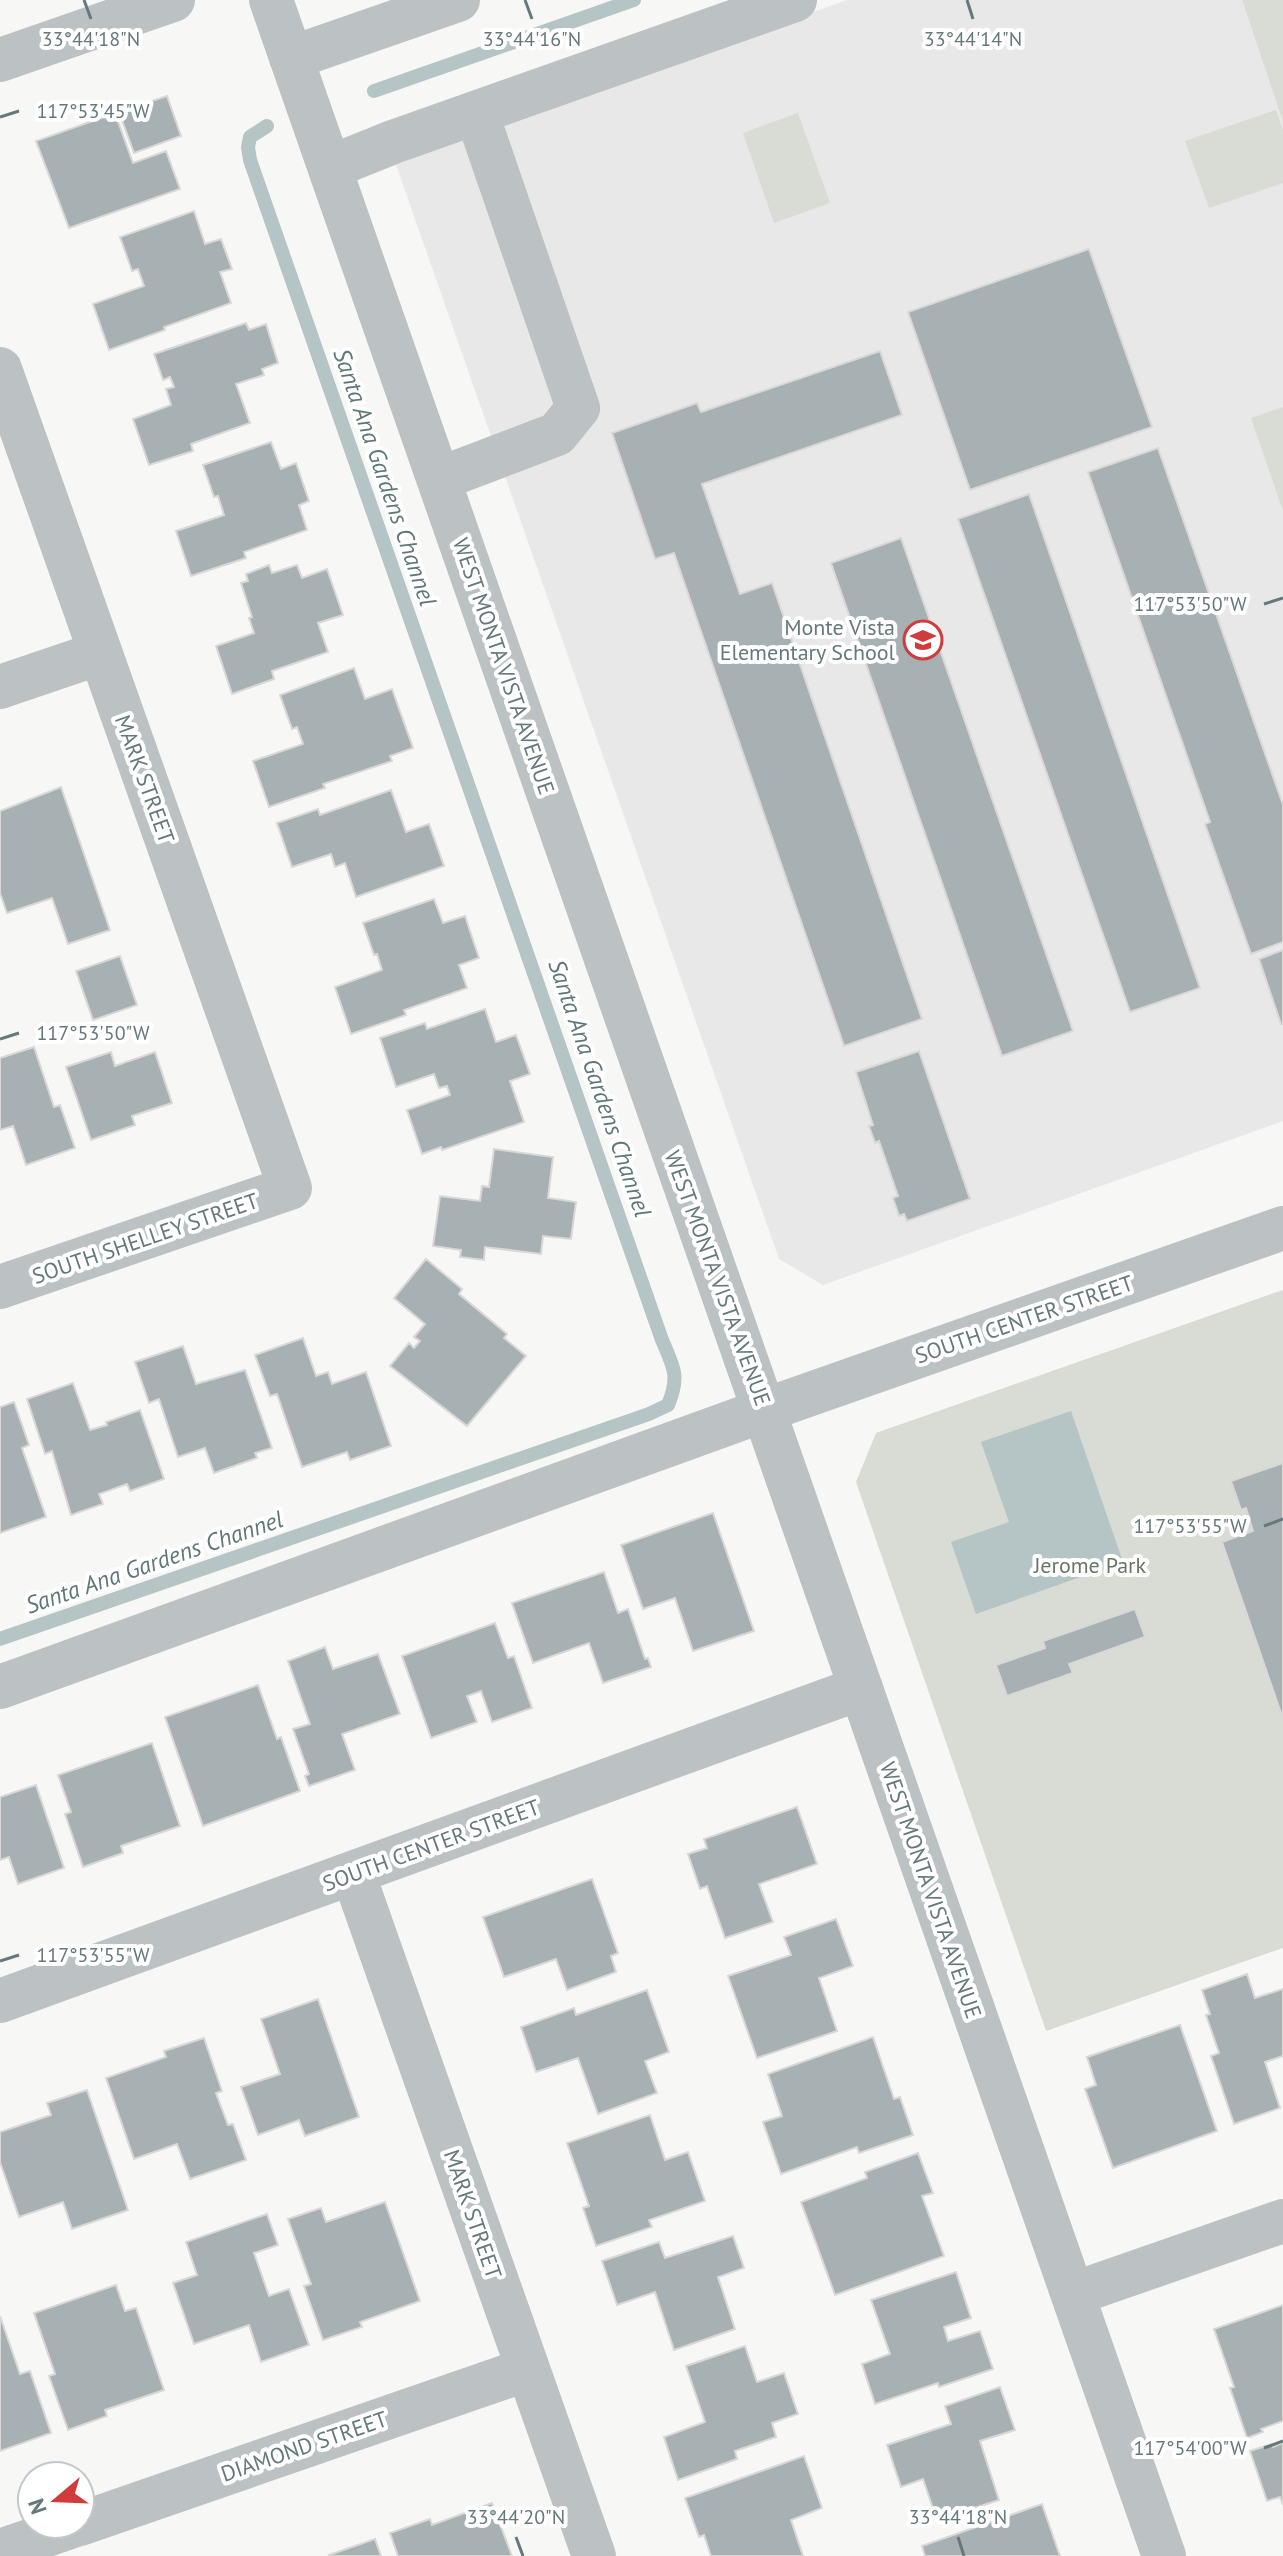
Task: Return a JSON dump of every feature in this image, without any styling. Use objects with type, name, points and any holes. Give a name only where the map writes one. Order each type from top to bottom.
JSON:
[{"type":"street","points":[[0,60],[173,0]]},
{"type":"street","name":"WEST MONTA VISTA AVENUE","points":[[271,0],[1164,2556]]},
{"type":"street","points":[[291,58],[458,0]]},
{"type":"street","points":[[331,167],[795,0]]},
{"type":"street","points":[[439,479],[557,434],[578,408],[482,129]]},
{"type":"street","name":"MARK STREET","points":[[0,369],[290,1188]]},
{"type":"street","points":[[0,687],[100,653]]},
{"type":"street","name":"SOUTH SHELLEY STREET","points":[[0,1287],[290,1188]]},
{"type":"street","name":"SOUTH CENTER STREET","points":[[0,1687],[765,1410],[1283,1228]]},
{"type":"street","name":"SOUTH CENTER STREET","points":[[0,2001],[861,1688]]},
{"type":"street","name":"MARK STREET","points":[[353,1873],[594,2556]]},
{"type":"street","points":[[1073,2294],[1283,2221]]},
{"type":"street","name":"DIAMOND STREET","points":[[96,2518],[528,2369]]},
{"type":"street","name":"DIAMOND STREET","points":[[0,2551],[32,2540]]},
{"type":"shaded area","name":"Monte Vista Elementary School","points":[[847,0],[1242,0],[1283,122],[1283,1121],[823,1285],[779,1259],[394,159]]},
{"type":"shaded area","points":[[1071,1411],[1123,1562],[976,1614],[951,1542],[1009,1522],[981,1442]]},
{"type":"green space","points":[[1242,0],[1283,0],[1283,122]]},
{"type":"green space","points":[[1276,110],[1283,130],[1283,183],[1209,208],[1185,141]]},
{"type":"green space","points":[[798,113],[830,203],[774,223],[743,133]]},
{"type":"green space","points":[[1283,407],[1283,511],[1251,418]]},
{"type":"green space","name":"Jerome Park","points":[[1283,1290],[1283,1948],[1046,2031],[856,1482],[876,1433]]},
{"type":"building","points":[[167,96],[181,136],[134,153],[119,112]]},
{"type":"building","points":[[115,113],[133,163],[166,151],[180,189],[69,228],[36,141]]},
{"type":"building","points":[[194,211],[205,244],[221,239],[232,269],[220,272],[231,303],[109,350],[93,304],[144,286],[138,269],[132,271],[120,237]]},
{"type":"building","points":[[1089,249],[1152,427],[970,490],[908,312]]},
{"type":"building","points":[[246,323],[249,330],[266,324],[278,363],[262,369],[264,375],[236,384],[250,423],[191,444],[193,451],[149,465],[133,419],[171,405],[166,389],[174,387],[170,377],[163,380],[154,354]]},
{"type":"building","points":[[880,351],[902,415],[702,484],[740,594],[772,583],[922,1019],[844,1046],[674,553],[655,559],[612,433],[697,403],[701,412]]},
{"type":"building","points":[[271,442],[281,469],[296,463],[309,501],[299,505],[307,530],[244,552],[246,558],[191,576],[176,531],[224,515],[203,465]]},
{"type":"building","points":[[1158,448],[1283,805],[1283,942],[1251,954],[1205,824],[1210,822],[1088,472]]},
{"type":"building","points":[[1029,494],[1200,988],[1130,1012],[958,519]]},
{"type":"building","points":[[901,538],[1073,1031],[1002,1056],[831,563]]},
{"type":"building","points":[[269,565],[272,573],[297,565],[302,578],[327,569],[343,615],[318,623],[328,652],[272,671],[274,679],[232,694],[216,646],[254,633],[241,583],[248,581],[246,574]]},
{"type":"building","points":[[354,668],[365,699],[392,689],[413,748],[390,756],[392,761],[323,784],[325,788],[269,807],[253,761],[303,744],[297,727],[292,729],[280,695]]},
{"type":"building","points":[[61,787],[110,930],[68,944],[52,898],[7,913],[0,893],[0,811]]},
{"type":"building","points":[[391,790],[406,832],[429,824],[444,866],[356,897],[345,863],[335,867],[331,854],[292,867],[277,823],[318,809],[320,815]]},
{"type":"building","points":[[434,899],[443,923],[465,916],[479,958],[459,965],[467,988],[404,1010],[406,1015],[351,1034],[335,987],[382,970],[363,923]]},
{"type":"building","points":[[1283,950],[1283,1024],[1281,1024],[1259,959]]},
{"type":"building","points":[[120,956],[137,1005],[93,1020],[76,971]]},
{"type":"building","points":[[485,1009],[496,1042],[516,1035],[530,1074],[510,1081],[524,1122],[422,1154],[407,1110],[450,1095],[447,1086],[439,1088],[434,1074],[396,1087],[380,1038],[425,1023],[427,1029]]},
{"type":"building","points":[[34,1047],[54,1107],[60,1105],[75,1148],[26,1165],[13,1126],[0,1130],[0,1058]]},
{"type":"building","points":[[919,1051],[970,1199],[907,1221],[904,1214],[899,1216],[893,1198],[898,1196],[879,1141],[875,1143],[869,1126],[873,1125],[856,1072]]},
{"type":"building","points":[[111,1052],[115,1066],[155,1052],[172,1103],[132,1116],[135,1125],[91,1140],[66,1067]]},
{"type":"building","points":[[494,1149],[553,1157],[548,1198],[576,1202],[571,1239],[543,1236],[541,1254],[485,1247],[484,1260],[460,1257],[461,1250],[433,1246],[440,1196],[480,1201],[482,1186],[489,1187]]},
{"type":"building","points":[[426,1259],[462,1289],[459,1294],[507,1334],[504,1338],[526,1356],[467,1426],[390,1366],[409,1343],[414,1348],[420,1341],[414,1337],[425,1324],[394,1298]]},
{"type":"building","points":[[303,1338],[316,1376],[328,1372],[332,1384],[366,1372],[391,1446],[350,1460],[347,1452],[302,1467],[277,1394],[270,1396],[255,1355]]},
{"type":"building","points":[[183,1346],[196,1384],[245,1370],[272,1448],[255,1453],[257,1458],[214,1473],[205,1448],[178,1457],[159,1399],[149,1403],[135,1362]]},
{"type":"building","points":[[73,1383],[90,1430],[140,1410],[164,1479],[130,1491],[127,1484],[99,1494],[103,1504],[71,1515],[52,1451],[45,1454],[27,1399]]},
{"type":"building","points":[[14,1402],[29,1445],[22,1448],[46,1517],[0,1533],[0,1407]]},
{"type":"building","points":[[1283,1463],[1283,1719],[1222,1542],[1253,1531],[1246,1508],[1241,1510],[1231,1481]]},
{"type":"building","points":[[713,1513],[754,1631],[693,1651],[675,1598],[643,1609],[621,1545]]},
{"type":"building","points":[[604,1572],[618,1613],[628,1609],[645,1659],[648,1658],[651,1667],[603,1683],[589,1643],[533,1663],[512,1603]]},
{"type":"building","points":[[1135,1609],[1145,1637],[1069,1664],[1073,1673],[1007,1696],[996,1665],[1045,1648],[1043,1641]]},
{"type":"building","points":[[495,1623],[508,1658],[514,1656],[532,1708],[492,1722],[481,1691],[467,1696],[477,1722],[431,1738],[402,1656]]},
{"type":"building","points":[[325,1647],[333,1669],[378,1654],[400,1714],[342,1734],[355,1770],[309,1786],[305,1776],[309,1774],[293,1729],[310,1724],[288,1661]]},
{"type":"building","points":[[258,1685],[300,1791],[203,1826],[165,1717]]},
{"type":"building","points":[[152,1743],[180,1826],[121,1846],[123,1853],[83,1867],[65,1814],[71,1812],[58,1775]]},
{"type":"building","points":[[36,1785],[64,1868],[18,1884],[9,1857],[0,1860],[0,1797]]},
{"type":"building","points":[[797,1807],[817,1864],[759,1884],[773,1922],[725,1938],[707,1886],[700,1889],[688,1854],[707,1848],[704,1839]]},
{"type":"building","points":[[592,1879],[618,1953],[611,1956],[616,1972],[567,1990],[556,1959],[504,1977],[483,1917]]},
{"type":"building","points":[[836,1919],[853,1966],[819,1978],[837,2031],[757,2058],[728,1976],[791,1955],[784,1937]]},
{"type":"building","points":[[1247,1974],[1255,1998],[1283,1989],[1283,2056],[1265,2062],[1280,2108],[1234,2124],[1211,2056],[1219,2053],[1206,2015],[1210,2014],[1202,1990]]},
{"type":"building","points":[[647,1990],[669,2052],[645,2061],[657,2093],[598,2114],[578,2058],[536,2072],[521,2027],[574,2008],[576,2015]]},
{"type":"building","points":[[318,1999],[359,2117],[305,2136],[299,2120],[258,2135],[241,2087],[280,2074],[261,2019]]},
{"type":"building","points":[[1180,2025],[1217,2131],[1113,2168],[1085,2089],[1096,2085],[1087,2057]]},
{"type":"building","points":[[873,2037],[894,2099],[900,2097],[913,2135],[859,2153],[857,2147],[781,2174],[763,2122],[782,2116],[768,2074]]},
{"type":"building","points":[[204,2038],[222,2091],[216,2093],[228,2125],[233,2124],[246,2160],[190,2179],[177,2144],[134,2159],[106,2078],[166,2057],[164,2051]]},
{"type":"building","points":[[87,2090],[128,2210],[72,2229],[63,2202],[19,2217],[0,2162],[0,2132],[51,2115],[47,2103]]},
{"type":"building","points":[[650,2115],[665,2160],[688,2152],[705,2201],[649,2220],[652,2227],[596,2246],[583,2208],[589,2206],[567,2143]]},
{"type":"building","points":[[918,2153],[933,2193],[922,2196],[944,2256],[835,2295],[801,2202],[867,2178],[865,2172]]},
{"type":"building","points":[[385,2202],[420,2301],[360,2322],[362,2327],[323,2340],[304,2286],[311,2284],[288,2219],[321,2208],[326,2222]]},
{"type":"building","points":[[267,2214],[278,2245],[254,2253],[269,2296],[289,2289],[309,2345],[261,2362],[249,2325],[194,2344],[173,2283],[197,2275],[186,2242]]},
{"type":"building","points":[[733,2236],[744,2268],[718,2277],[735,2329],[674,2350],[655,2292],[617,2305],[602,2261],[659,2242],[665,2258]]},
{"type":"building","points":[[956,2272],[971,2318],[944,2327],[948,2341],[980,2331],[993,2369],[875,2404],[862,2364],[890,2354],[871,2300]]},
{"type":"building","points":[[116,2285],[125,2311],[136,2308],[164,2390],[105,2410],[107,2416],[68,2430],[49,2376],[55,2374],[34,2313]]},
{"type":"building","points":[[1283,2305],[1283,2421],[1247,2438],[1214,2329]]},
{"type":"building","points":[[0,2316],[20,2374],[30,2371],[51,2433],[0,2451]]},
{"type":"building","points":[[745,2346],[757,2382],[784,2373],[798,2414],[772,2423],[776,2437],[735,2451],[737,2459],[678,2480],[664,2437],[705,2422],[686,2366]]},
{"type":"building","points":[[1000,2387],[1015,2430],[980,2441],[999,2500],[937,2520],[923,2479],[901,2487],[887,2445],[951,2424],[945,2406]]},
{"type":"building","points":[[1283,2443],[1283,2505],[1280,2497],[1267,2501],[1250,2451]]},
{"type":"building","points":[[804,2456],[822,2508],[791,2520],[803,2556],[711,2556],[704,2535],[699,2537],[685,2498]]},
{"type":"building","points":[[492,2503],[512,2556],[398,2556],[390,2533],[430,2519],[432,2525]]},
{"type":"building","points":[[1042,2504],[1060,2556],[925,2556],[922,2546]]},
{"type":"building","points":[[375,2539],[381,2556],[329,2555]]},
{"type":"waterway","name":"Santa Ana Gardens Channel","points":[[374,91],[634,0]]},
{"type":"waterway","name":"Santa Ana Gardens Channel","points":[[0,1639],[649,1414],[668,1405],[674,1387],[672,1365],[250,160],[250,137],[267,126]]},
{"type":"place","name":"Monte Vista Elementary School","points":[[923,640]]}]
